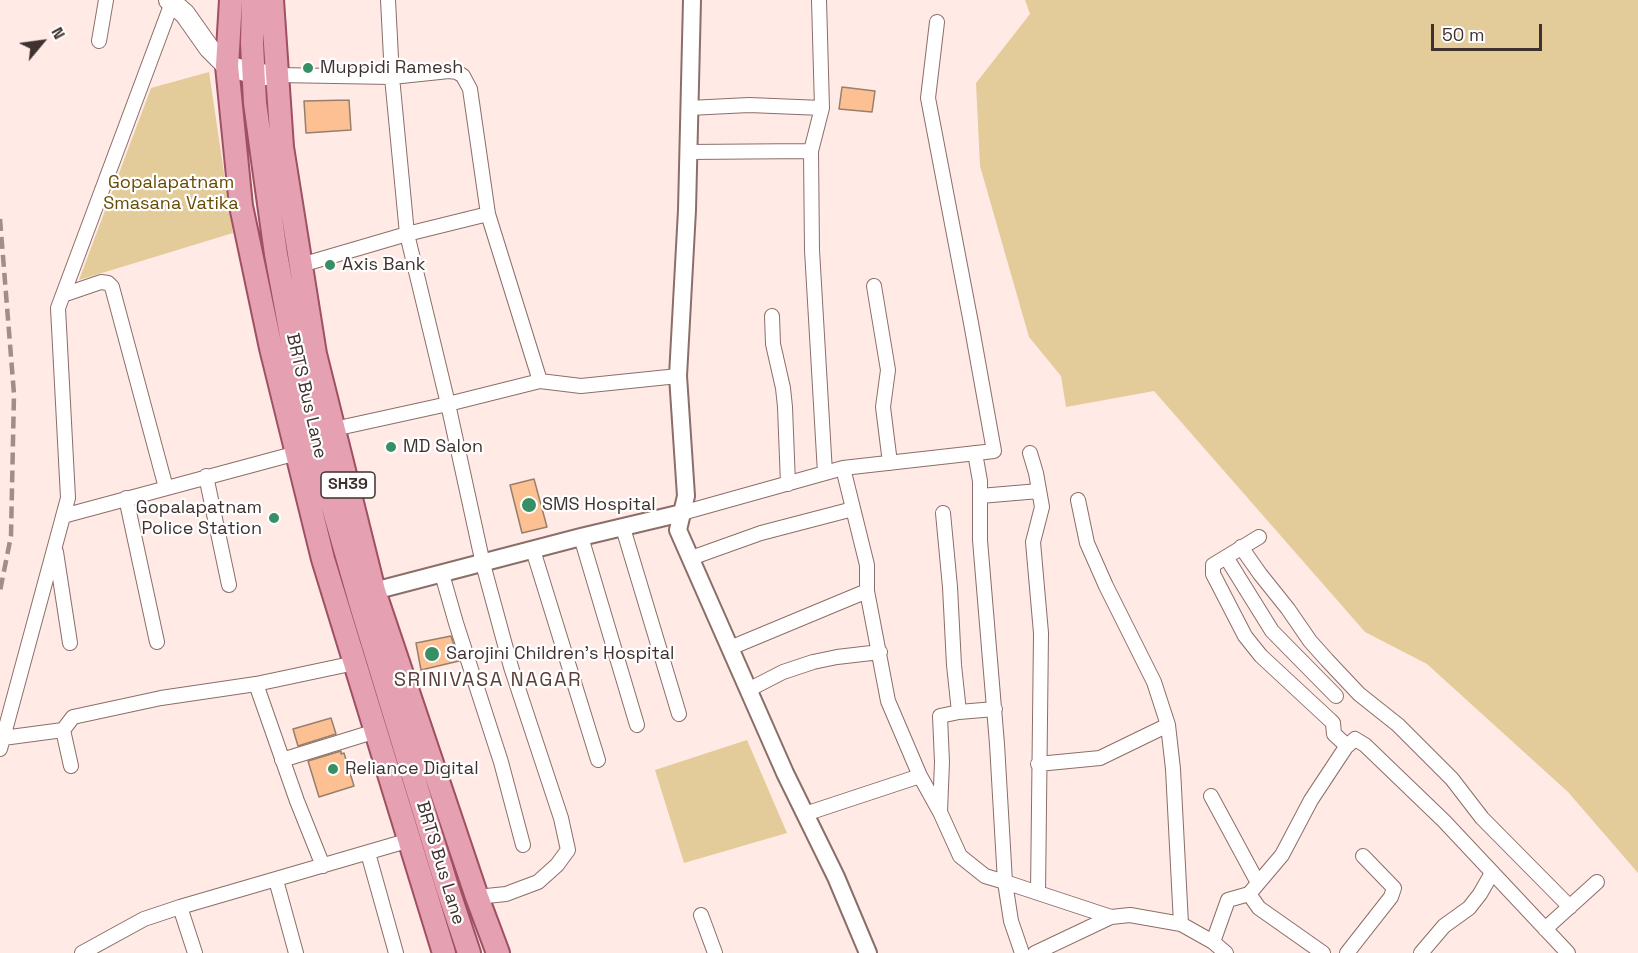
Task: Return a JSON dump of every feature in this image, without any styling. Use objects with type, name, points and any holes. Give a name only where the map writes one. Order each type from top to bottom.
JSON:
[{"type":"main road","name":"SH39","points":[[231,0],[227,66],[241,206],[271,348],[323,559],[444,953]]},
{"type":"main road","name":"BRTS Bus Lane","points":[[252,0],[255,103],[276,254],[296,357],[323,472],[360,602],[469,953]]},
{"type":"main road","name":"SH39","points":[[272,0],[282,147],[315,354],[374,591],[498,953]]},
{"type":"main road","points":[[171,1],[185,14],[209,48],[227,66],[253,73],[277,75]]},
{"type":"street","points":[[99,41],[106,0]]},
{"type":"street","points":[[388,0],[392,77],[407,234],[448,404],[483,564],[511,667],[561,818],[568,850],[557,865],[537,882],[506,894],[477,897]]},
{"type":"street","points":[[692,0],[687,210],[678,376],[686,496],[678,530],[785,773],[836,877],[868,953]]},
{"type":"street","points":[[819,0],[822,108],[811,151],[812,250],[825,473]]},
{"type":"street","points":[[171,1],[58,308],[68,498],[2,744],[63,730],[73,717],[181,695],[256,684],[355,663]]},
{"type":"street","points":[[374,591],[682,513],[843,468],[994,451],[928,98],[937,22]]},
{"type":"street","points":[[277,75],[392,77],[449,71],[463,76],[470,89],[488,214],[540,381]]},
{"type":"street","points":[[689,108],[749,105],[822,108]]},
{"type":"street","points":[[688,152],[811,151]]},
{"type":"street","points":[[301,265],[407,234],[488,214]]},
{"type":"street","points":[[63,295],[101,282],[108,283],[112,287],[166,488]]},
{"type":"street","points":[[874,286],[888,370],[882,407],[890,463]]},
{"type":"street","points":[[772,316],[773,344],[785,407],[788,484]]},
{"type":"street","points":[[334,429],[540,381],[581,386],[678,376]]},
{"type":"street","points":[[63,516],[297,453]]},
{"type":"street","points":[[975,453],[981,481],[980,540],[995,709],[1005,882],[1011,921],[1022,953]]},
{"type":"street","points":[[1030,453],[1042,507],[1033,542],[1041,633],[1038,893]]},
{"type":"street","points":[[843,468],[867,565],[867,591],[888,701],[920,776],[960,856],[985,876],[1111,916],[1130,915],[1181,924],[1213,942],[1226,953]]},
{"type":"street","points":[[206,476],[229,585]]},
{"type":"street","points":[[980,496],[1039,491]]},
{"type":"street","points":[[126,498],[157,642]]},
{"type":"street","points":[[1078,500],[1087,543],[1154,682],[1168,725],[1173,769],[1181,924]]},
{"type":"street","points":[[691,558],[760,533],[853,509]]},
{"type":"street","points":[[943,513],[959,712]]},
{"type":"street","points":[[623,528],[679,714]]},
{"type":"street","points":[[581,537],[638,725]]},
{"type":"street","points":[[1259,537],[1213,565],[1213,574],[1245,636],[1261,656],[1333,723],[1334,734],[1347,746]]},
{"type":"street","points":[[55,547],[70,643]]},
{"type":"street","points":[[1241,547],[1310,641],[1359,694],[1398,725],[1452,779],[1482,818],[1570,907]]},
{"type":"street","points":[[533,550],[597,759]]},
{"type":"street","points":[[1226,556],[1272,631],[1336,696]]},
{"type":"street","points":[[442,574],[501,762],[523,845]]},
{"type":"street","points":[[730,648],[867,591]]},
{"type":"street","points":[[748,690],[783,672],[813,662],[880,651]]},
{"type":"street","points":[[1320,711],[1349,683]]},
{"type":"street","points":[[256,684],[282,760],[323,866]]},
{"type":"street","points":[[940,812],[942,762],[940,716],[995,709]]},
{"type":"street","points":[[1038,765],[1100,758],[1168,725]]},
{"type":"street","points":[[63,730],[71,766]]},
{"type":"street","points":[[282,760],[376,730]]},
{"type":"street","points":[[1213,942],[1228,900],[1249,894],[1281,855],[1311,800],[1347,746],[1355,740],[1365,745],[1444,821],[1568,953]]},
{"type":"street","points":[[805,814],[920,776]]},
{"type":"street","points":[[1211,796],[1258,883]]},
{"type":"street","points":[[91,951],[144,919],[410,840]]},
{"type":"street","points":[[368,853],[396,953]]},
{"type":"street","points":[[1347,953],[1391,897],[1394,888],[1363,856]]},
{"type":"street","points":[[1421,953],[1444,926],[1469,908],[1492,873]]},
{"type":"street","points":[[276,880],[296,953]]},
{"type":"street","points":[[1545,929],[1597,882]]},
{"type":"street","points":[[1249,894],[1259,908],[1323,953]]},
{"type":"street","points":[[180,907],[195,953]]},
{"type":"street","points":[[700,915],[715,953]]},
{"type":"street","points":[[1035,953],[1111,916]]},
{"type":"green space","points":[[1025,0],[1638,0],[1638,873],[1568,792],[1427,664],[1365,632],[1154,391],[1066,407],[1061,376],[1029,337],[980,166],[976,83],[1030,14]]},
{"type":"green space","name":"Gopalapatnam Smasana Vatika","points":[[209,72],[233,233],[79,280],[151,88]]},
{"type":"green space","points":[[747,740],[787,833],[684,863],[655,770]]},
{"type":"building","points":[[842,87],[875,91],[872,112],[839,109]]},
{"type":"building","points":[[349,100],[351,130],[306,133],[304,101]]},
{"type":"building","points":[[534,479],[547,527],[522,533],[510,485]]},
{"type":"building","points":[[451,636],[459,661],[421,670],[416,643]]},
{"type":"building","points":[[331,718],[336,734],[298,746],[293,729]]},
{"type":"building","points":[[341,751],[341,754],[344,753],[354,786],[319,797],[308,761]]},
{"type":"railway","points":[[0,219],[14,394],[11,536],[0,591]]},
{"type":"place","name":"Muppidi Ramesh","points":[[308,68]]},
{"type":"place","name":"Axis Bank","points":[[330,265]]},
{"type":"place","name":"MD Salon","points":[[391,447]]},
{"type":"place","name":"SMS Hospital","points":[[529,505]]},
{"type":"place","name":"Gopalapatnam Police Station","points":[[274,518]]},
{"type":"place","name":"Sarojini Children's Hospital","points":[[432,654]]},
{"type":"place","name":"Reliance Digital","points":[[333,769]]},
{"type":"district","name":"SRINIVASA NAGAR","points":[[488,681]]}]
